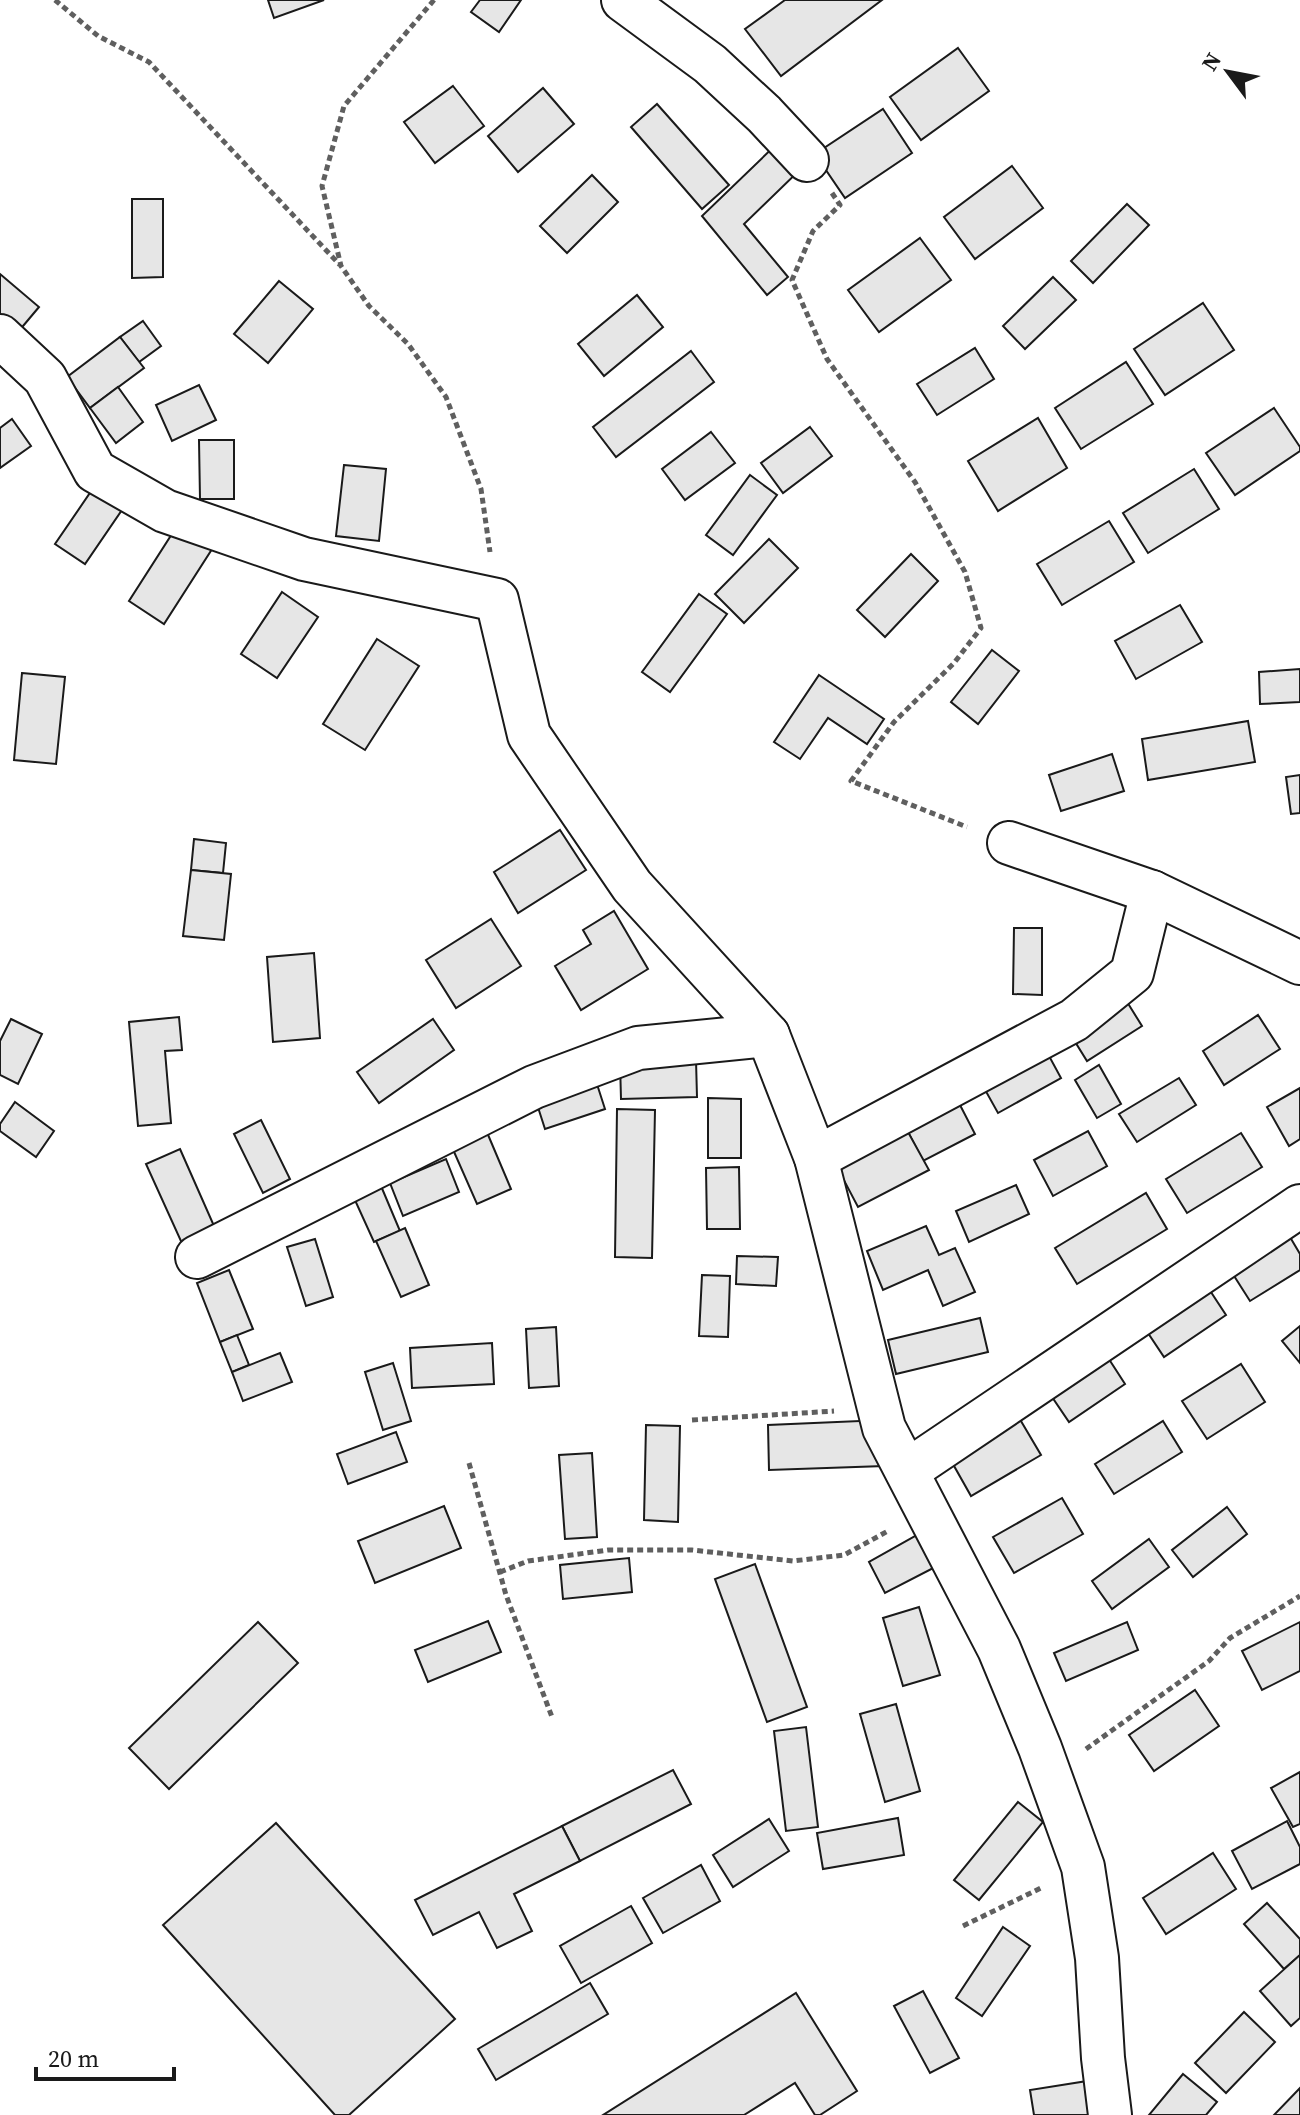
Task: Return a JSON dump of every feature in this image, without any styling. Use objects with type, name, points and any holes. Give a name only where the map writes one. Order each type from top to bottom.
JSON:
[{"type":"street","points":[[623,0],[710,64],[764,114],[807,160]]},
{"type":"street","points":[[0,336],[45,378],[95,471],[165,511],[304,559],[497,600],[529,735],[632,886],[768,1035],[816,1158],[884,1428],[999,1649],[1083,1867],[1097,1958],[1110,2115]]},
{"type":"street","points":[[1009,843],[1152,892],[1300,963]]},
{"type":"street","points":[[816,1158],[1074,1020],[1132,973],[1152,892]]},
{"type":"street","points":[[197,1257],[534,1087],[638,1048],[768,1035]]},
{"type":"street","points":[[915,1487],[1300,1206]]},
{"type":"path","points":[[55,0],[98,36],[149,62],[341,266],[369,306],[408,344],[446,397],[481,489],[497,600]]},
{"type":"path","points":[[341,266],[322,186],[344,106],[434,0]]},
{"type":"path","points":[[807,160],[840,205],[813,231],[792,280],[827,359],[915,482],[965,572],[981,628],[954,663],[894,722],[851,781],[1009,843]]},
{"type":"path","points":[[692,1420],[879,1409]]},
{"type":"path","points":[[469,1463],[500,1572],[552,1717]]},
{"type":"path","points":[[500,1572],[528,1561],[608,1550],[692,1550],[793,1561],[844,1555],[888,1530],[915,1487]]},
{"type":"path","points":[[1049,1773],[1209,1661],[1230,1638],[1300,1596]]},
{"type":"path","points":[[963,1926],[1083,1867]]},
{"type":"building","points":[[268,0],[324,0],[274,18]]},
{"type":"building","points":[[480,0],[521,0],[499,32],[471,12]]},
{"type":"building","points":[[785,0],[882,0],[781,76],[745,29]]},
{"type":"building","points":[[958,48],[989,91],[921,140],[890,97]]},
{"type":"building","points":[[453,86],[484,126],[435,163],[404,122]]},
{"type":"building","points":[[543,88],[574,124],[518,172],[488,136]]},
{"type":"building","points":[[657,104],[729,185],[702,209],[631,127]]},
{"type":"building","points":[[883,109],[912,153],[845,198],[815,154]]},
{"type":"building","points":[[784,137],[808,162],[744,224],[788,277],[767,295],[702,216]]},
{"type":"building","points":[[1012,166],[1043,208],[975,259],[944,217]]},
{"type":"building","points":[[592,175],[618,202],[567,253],[540,226]]},
{"type":"building","points":[[132,199],[163,199],[163,277],[132,278]]},
{"type":"building","points":[[1127,204],[1149,225],[1093,283],[1071,261]]},
{"type":"building","points":[[920,238],[951,280],[879,332],[848,290]]},
{"type":"building","points":[[0,274],[39,307],[18,332],[0,317]]},
{"type":"building","points":[[1053,277],[1076,300],[1025,349],[1003,326]]},
{"type":"building","points":[[279,281],[313,309],[268,363],[234,334]]},
{"type":"building","points":[[637,295],[663,327],[604,376],[578,344]]},
{"type":"building","points":[[1203,303],[1234,350],[1165,395],[1134,349]]},
{"type":"building","points":[[143,321],[161,346],[139,362],[120,337]]},
{"type":"building","points":[[120,337],[144,368],[90,408],[67,377]]},
{"type":"building","points":[[975,348],[994,379],[937,415],[917,384]]},
{"type":"building","points":[[691,351],[714,382],[616,457],[593,427]]},
{"type":"building","points":[[1126,362],[1153,404],[1081,449],[1055,408]]},
{"type":"building","points":[[199,385],[216,420],[172,441],[156,405]]},
{"type":"building","points":[[118,387],[143,422],[116,443],[90,408]]},
{"type":"building","points":[[1274,408],[1300,451],[1235,495],[1206,453]]},
{"type":"building","points":[[1038,418],[1067,468],[998,511],[968,461]]},
{"type":"building","points":[[12,419],[31,446],[0,468],[0,428]]},
{"type":"building","points":[[810,427],[832,456],[783,493],[761,463]]},
{"type":"building","points":[[711,432],[735,463],[685,500],[662,469]]},
{"type":"building","points":[[199,440],[234,440],[234,499],[200,499]]},
{"type":"building","points":[[344,465],[386,469],[379,541],[336,536]]},
{"type":"building","points":[[1194,469],[1219,509],[1148,553],[1123,513]]},
{"type":"building","points":[[750,475],[777,495],[733,555],[706,535]]},
{"type":"building","points":[[94,487],[124,507],[85,564],[55,544]]},
{"type":"building","points":[[1109,521],[1134,562],[1062,605],[1037,564]]},
{"type":"building","points":[[179,523],[214,546],[164,624],[129,601]]},
{"type":"building","points":[[769,539],[798,568],[744,623],[715,594]]},
{"type":"building","points":[[911,554],[938,581],[885,637],[857,610]]},
{"type":"building","points":[[282,592],[318,617],[277,678],[241,654]]},
{"type":"building","points":[[699,594],[727,614],[670,692],[642,672]]},
{"type":"building","points":[[1180,605],[1202,642],[1136,679],[1115,641]]},
{"type":"building","points":[[377,639],[419,666],[365,750],[323,724]]},
{"type":"building","points":[[992,650],[1019,671],[978,724],[951,702]]},
{"type":"building","points":[[1300,669],[1300,702],[1260,704],[1259,672]]},
{"type":"building","points":[[22,673],[65,677],[56,764],[14,760]]},
{"type":"building","points":[[819,675],[884,719],[867,744],[828,718],[800,759],[774,742]]},
{"type":"building","points":[[1248,721],[1255,762],[1148,780],[1142,739]]},
{"type":"building","points":[[1112,754],[1124,791],[1061,811],[1049,775]]},
{"type":"building","points":[[1300,775],[1300,813],[1291,814],[1286,777]]},
{"type":"building","points":[[560,830],[586,870],[518,913],[494,872]]},
{"type":"building","points":[[194,839],[226,843],[223,873],[191,870]]},
{"type":"building","points":[[191,870],[231,874],[224,940],[183,936]]},
{"type":"building","points":[[614,911],[648,969],[581,1010],[555,966],[591,944],[583,930]]},
{"type":"building","points":[[491,919],[521,966],[456,1008],[426,960]]},
{"type":"building","points":[[1014,928],[1042,928],[1042,995],[1013,994]]},
{"type":"building","points":[[314,953],[320,1038],[273,1042],[267,957]]},
{"type":"building","points":[[1124,997],[1142,1026],[1087,1061],[1069,1032]]},
{"type":"building","points":[[1258,1015],[1280,1049],[1224,1085],[1203,1051]]},
{"type":"building","points":[[179,1017],[182,1050],[165,1051],[171,1123],[138,1126],[129,1022]]},
{"type":"building","points":[[11,1019],[42,1034],[18,1084],[0,1075],[0,1041]]},
{"type":"building","points":[[433,1019],[454,1050],[379,1103],[357,1072]]},
{"type":"building","points":[[1042,1043],[1061,1078],[998,1113],[979,1079]]},
{"type":"building","points":[[696,1060],[697,1097],[621,1099],[620,1062]]},
{"type":"building","points":[[1099,1065],[1121,1104],[1097,1118],[1075,1080]]},
{"type":"building","points":[[595,1078],[605,1109],[545,1129],[535,1098]]},
{"type":"building","points":[[1179,1078],[1196,1105],[1137,1142],[1119,1114]]},
{"type":"building","points":[[1300,1088],[1300,1139],[1289,1146],[1267,1107]]},
{"type":"building","points":[[708,1098],[741,1099],[741,1158],[708,1158]]},
{"type":"building","points":[[15,1102],[54,1131],[36,1157],[0,1131],[0,1124]]},
{"type":"building","points":[[960,1105],[975,1134],[923,1161],[908,1132]]},
{"type":"building","points":[[617,1109],[655,1110],[652,1258],[615,1257]]},
{"type":"building","points":[[261,1120],[290,1179],[263,1193],[234,1134]]},
{"type":"building","points":[[486,1130],[511,1189],[477,1204],[451,1145]]},
{"type":"building","points":[[1088,1131],[1107,1166],[1053,1196],[1034,1160]]},
{"type":"building","points":[[908,1132],[929,1170],[858,1207],[838,1169]]},
{"type":"building","points":[[1241,1133],[1262,1167],[1187,1213],[1166,1179]]},
{"type":"building","points":[[180,1149],[218,1235],[185,1250],[146,1164]]},
{"type":"building","points":[[446,1159],[459,1192],[403,1216],[390,1183]]},
{"type":"building","points":[[739,1167],[740,1229],[707,1229],[706,1168]]},
{"type":"building","points":[[1016,1185],[1029,1214],[969,1242],[956,1211]]},
{"type":"building","points":[[381,1186],[400,1231],[374,1242],[354,1198]]},
{"type":"building","points":[[1146,1193],[1167,1229],[1077,1284],[1055,1248]]},
{"type":"building","points":[[926,1226],[939,1255],[955,1248],[975,1292],[943,1306],[928,1270],[883,1290],[867,1251]]},
{"type":"building","points":[[405,1228],[429,1285],[401,1297],[376,1241]]},
{"type":"building","points":[[1287,1232],[1300,1254],[1300,1270],[1250,1301],[1229,1268]]},
{"type":"building","points":[[315,1239],[333,1297],[306,1306],[287,1247]]},
{"type":"building","points":[[737,1256],[778,1257],[776,1286],[736,1284]]},
{"type":"building","points":[[229,1270],[253,1329],[220,1342],[197,1283]]},
{"type":"building","points":[[702,1275],[730,1276],[728,1337],[699,1336]]},
{"type":"building","points":[[1205,1283],[1226,1315],[1164,1357],[1142,1324]]},
{"type":"building","points":[[980,1318],[988,1352],[896,1374],[888,1340]]},
{"type":"building","points":[[1300,1326],[1300,1363],[1282,1341]]},
{"type":"building","points":[[556,1327],[559,1386],[529,1388],[526,1329]]},
{"type":"building","points":[[237,1335],[249,1365],[232,1372],[220,1342]]},
{"type":"building","points":[[492,1343],[494,1384],[412,1388],[410,1348]]},
{"type":"building","points":[[280,1353],[292,1382],[243,1401],[232,1372]]},
{"type":"building","points":[[1105,1353],[1125,1384],[1069,1422],[1048,1391]]},
{"type":"building","points":[[393,1363],[411,1421],[383,1430],[365,1372]]},
{"type":"building","points":[[1241,1364],[1265,1402],[1207,1439],[1182,1401]]},
{"type":"building","points":[[1018,1416],[1041,1455],[971,1496],[949,1457]]},
{"type":"building","points":[[883,1420],[884,1466],[769,1470],[768,1425]]},
{"type":"building","points":[[1163,1421],[1182,1452],[1114,1494],[1095,1464]]},
{"type":"building","points":[[646,1425],[680,1426],[678,1522],[644,1520]]},
{"type":"building","points":[[396,1432],[407,1462],[348,1484],[337,1454]]},
{"type":"building","points":[[592,1453],[597,1537],[565,1539],[559,1455]]},
{"type":"building","points":[[1062,1498],[1083,1534],[1014,1573],[993,1537]]},
{"type":"building","points":[[444,1506],[461,1548],[375,1583],[358,1541]]},
{"type":"building","points":[[1227,1507],[1247,1534],[1193,1577],[1172,1550]]},
{"type":"building","points":[[926,1530],[943,1563],[885,1593],[869,1562]]},
{"type":"building","points":[[1149,1539],[1169,1567],[1112,1609],[1092,1581]]},
{"type":"building","points":[[629,1558],[632,1592],[563,1599],[560,1565]]},
{"type":"building","points":[[755,1564],[807,1707],[767,1722],[715,1579]]},
{"type":"building","points":[[919,1607],[940,1675],[903,1686],[883,1618]]},
{"type":"building","points":[[488,1621],[501,1652],[428,1682],[415,1650]]},
{"type":"building","points":[[258,1622],[298,1663],[169,1789],[129,1748]]},
{"type":"building","points":[[1127,1622],[1138,1650],[1066,1681],[1054,1653]]},
{"type":"building","points":[[1300,1622],[1300,1671],[1262,1690],[1242,1651]]},
{"type":"building","points":[[1195,1690],[1219,1726],[1154,1771],[1129,1735]]},
{"type":"building","points":[[896,1704],[920,1791],[885,1802],[860,1714]]},
{"type":"building","points":[[806,1727],[818,1827],[786,1831],[774,1731]]},
{"type":"building","points":[[673,1770],[691,1804],[580,1861],[562,1826]]},
{"type":"building","points":[[1300,1772],[1300,1824],[1293,1827],[1271,1788]]},
{"type":"building","points":[[1018,1802],[1043,1822],[979,1900],[954,1880]]},
{"type":"building","points":[[898,1818],[904,1855],[823,1869],[817,1833]]},
{"type":"building","points":[[769,1819],[789,1851],[733,1887],[713,1855]]},
{"type":"building","points":[[1287,1821],[1300,1847],[1300,1864],[1252,1889],[1232,1851]]},
{"type":"building","points":[[276,1823],[455,2019],[349,2115],[335,2115],[163,1925]]},
{"type":"building","points":[[562,1826],[580,1861],[514,1894],[532,1931],[497,1948],[479,1912],[433,1935],[415,1900]]},
{"type":"building","points":[[1213,1853],[1236,1889],[1166,1934],[1143,1898]]},
{"type":"building","points":[[701,1865],[720,1901],[663,1933],[643,1898]]},
{"type":"building","points":[[1267,1903],[1300,1939],[1300,1955],[1284,1969],[1244,1924]]},
{"type":"building","points":[[631,1906],[652,1943],[581,1983],[560,1946]]},
{"type":"building","points":[[1003,1927],[1030,1946],[982,2016],[956,1998]]},
{"type":"building","points":[[1300,1955],[1300,2018],[1291,2026],[1260,1991]]},
{"type":"building","points":[[590,1983],[608,2014],[496,2080],[478,2049]]},
{"type":"building","points":[[923,1991],[959,2058],[930,2073],[894,2006]]},
{"type":"building","points":[[796,1993],[857,2091],[820,2115],[815,2115],[795,2083],[744,2115],[603,2115]]},
{"type":"building","points":[[1244,2012],[1275,2042],[1226,2093],[1195,2063]]},
{"type":"building","points":[[1183,2074],[1217,2102],[1206,2115],[1149,2115]]},
{"type":"building","points":[[1100,2079],[1106,2115],[1034,2115],[1030,2090]]},
{"type":"building","points":[[1300,2088],[1300,2115],[1274,2115]]}]
